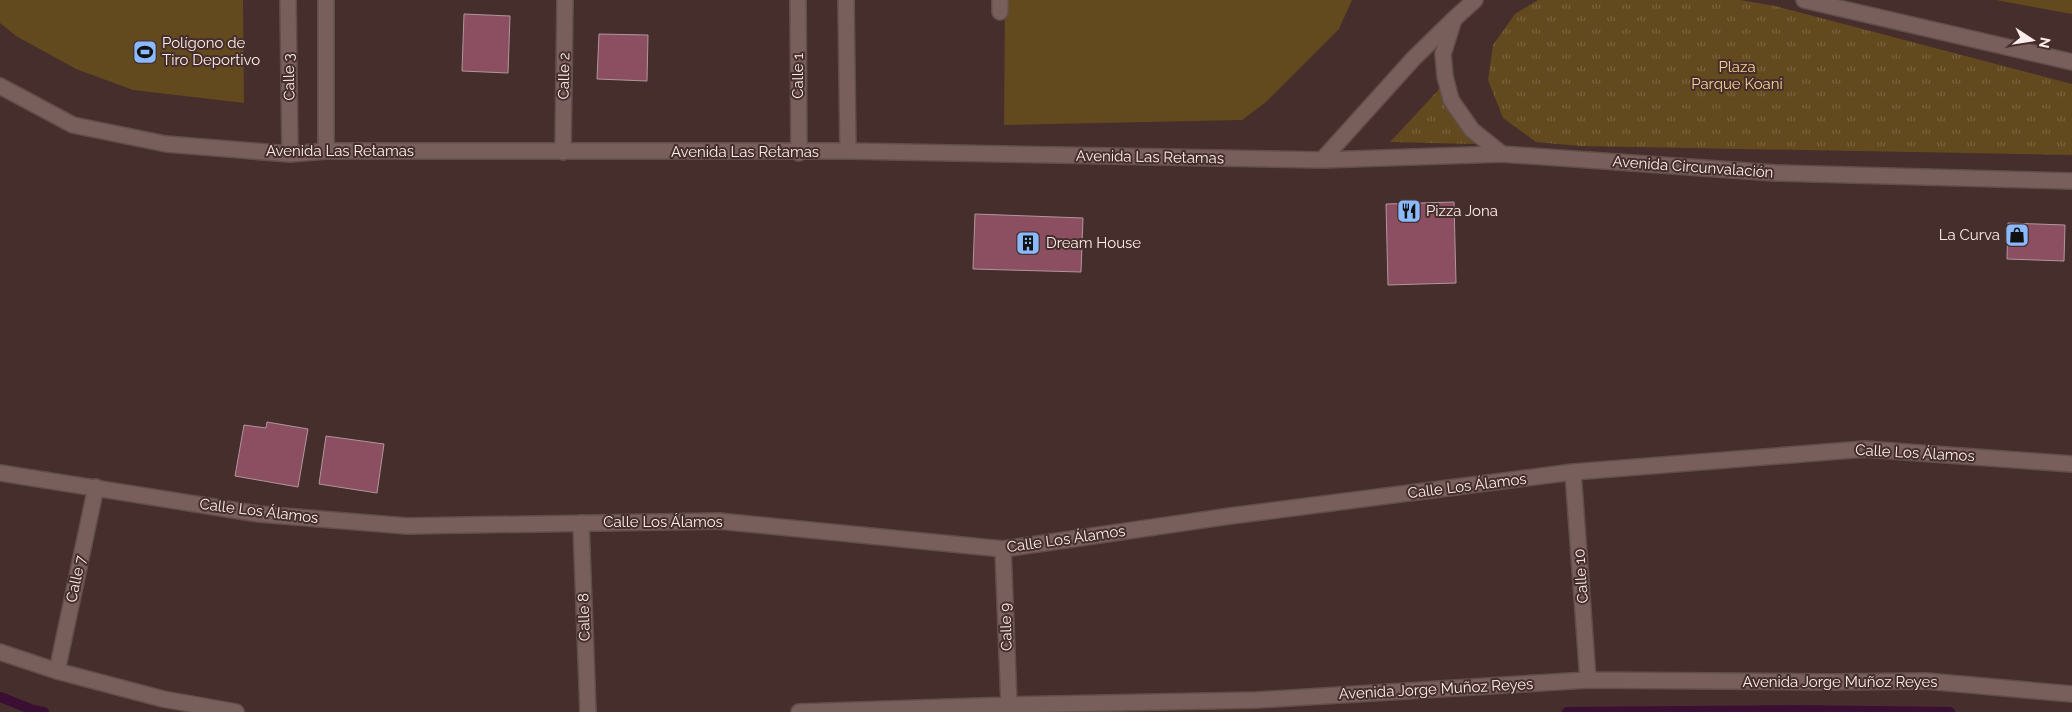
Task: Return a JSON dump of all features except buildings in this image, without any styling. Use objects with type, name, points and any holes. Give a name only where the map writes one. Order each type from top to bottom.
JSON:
[{"type":"street","name":"Calle 3","points":[[288,0],[290,154]]},
{"type":"street","points":[[326,0],[326,151]]},
{"type":"street","name":"Calle 2","points":[[563,152],[565,0]]},
{"type":"street","name":"Calle 1","points":[[798,0],[799,153]]},
{"type":"street","points":[[846,0],[848,151]]},
{"type":"street","points":[[1322,160],[1414,58],[1475,0]]},
{"type":"street","points":[[1804,0],[2072,62]]},
{"type":"street","points":[[1454,19],[1443,54],[1445,76],[1451,100],[1472,130],[1502,154]]},
{"type":"street","name":"Avenida Las Retamas","points":[[0,86],[73,124],[166,144],[290,154],[326,151],[799,153],[848,151],[1322,160],[1502,154]]},
{"type":"street","name":"Avenida Circunvalación","points":[[1502,154],[1776,173],[2072,181]]},
{"type":"street","name":"Calle Los Álamos","points":[[0,473],[259,514],[407,526],[720,521],[1003,549],[1230,516],[1573,472],[1865,448],[2072,464]]},
{"type":"street","name":"Calle 10","points":[[1573,472],[1588,680]]},
{"type":"street","name":"Calle 7","points":[[57,670],[96,487]]},
{"type":"street","name":"Calle 8","points":[[581,523],[588,712]]},
{"type":"street","name":"Calle 9","points":[[1003,549],[1009,705]]},
{"type":"street","points":[[0,652],[57,670],[163,699],[236,712]]},
{"type":"street","name":"Avenida Jorge Muñoz Reyes","points":[[799,712],[1009,705],[1258,700],[1588,680],[1926,681],[2072,694]]},
{"type":"green space","name":"Polígono de Tiro Deportivo","points":[[0,0],[243,0],[244,103],[133,90],[76,69],[16,36],[0,23]]},
{"type":"green space","points":[[1005,0],[1352,0],[1339,29],[1266,102],[1242,120],[1004,125]]},
{"type":"green space","name":"Plaza Parque Koani","points":[[1538,0],[1740,0],[1775,6],[2072,84],[2072,155],[1580,146],[1536,142],[1503,118],[1488,80],[1493,45],[1515,14]]},
{"type":"green space","points":[[1996,0],[2072,0],[2072,14]]},
{"type":"green space","points":[[1445,83],[1456,118],[1475,144],[1390,142]]},
{"type":"waterway","points":[[0,697],[33,710],[44,712]]},
{"type":"waterway","points":[[1567,712],[1795,710],[1950,712]]},
{"type":"place","name":"Polígono de Tiro Deportivo","points":[[145,52]]},
{"type":"place","name":"Pizza Jona","points":[[1409,211]]},
{"type":"place","name":"La Curva","points":[[2017,235]]},
{"type":"place","name":"Dream House","points":[[1028,243]]}]
